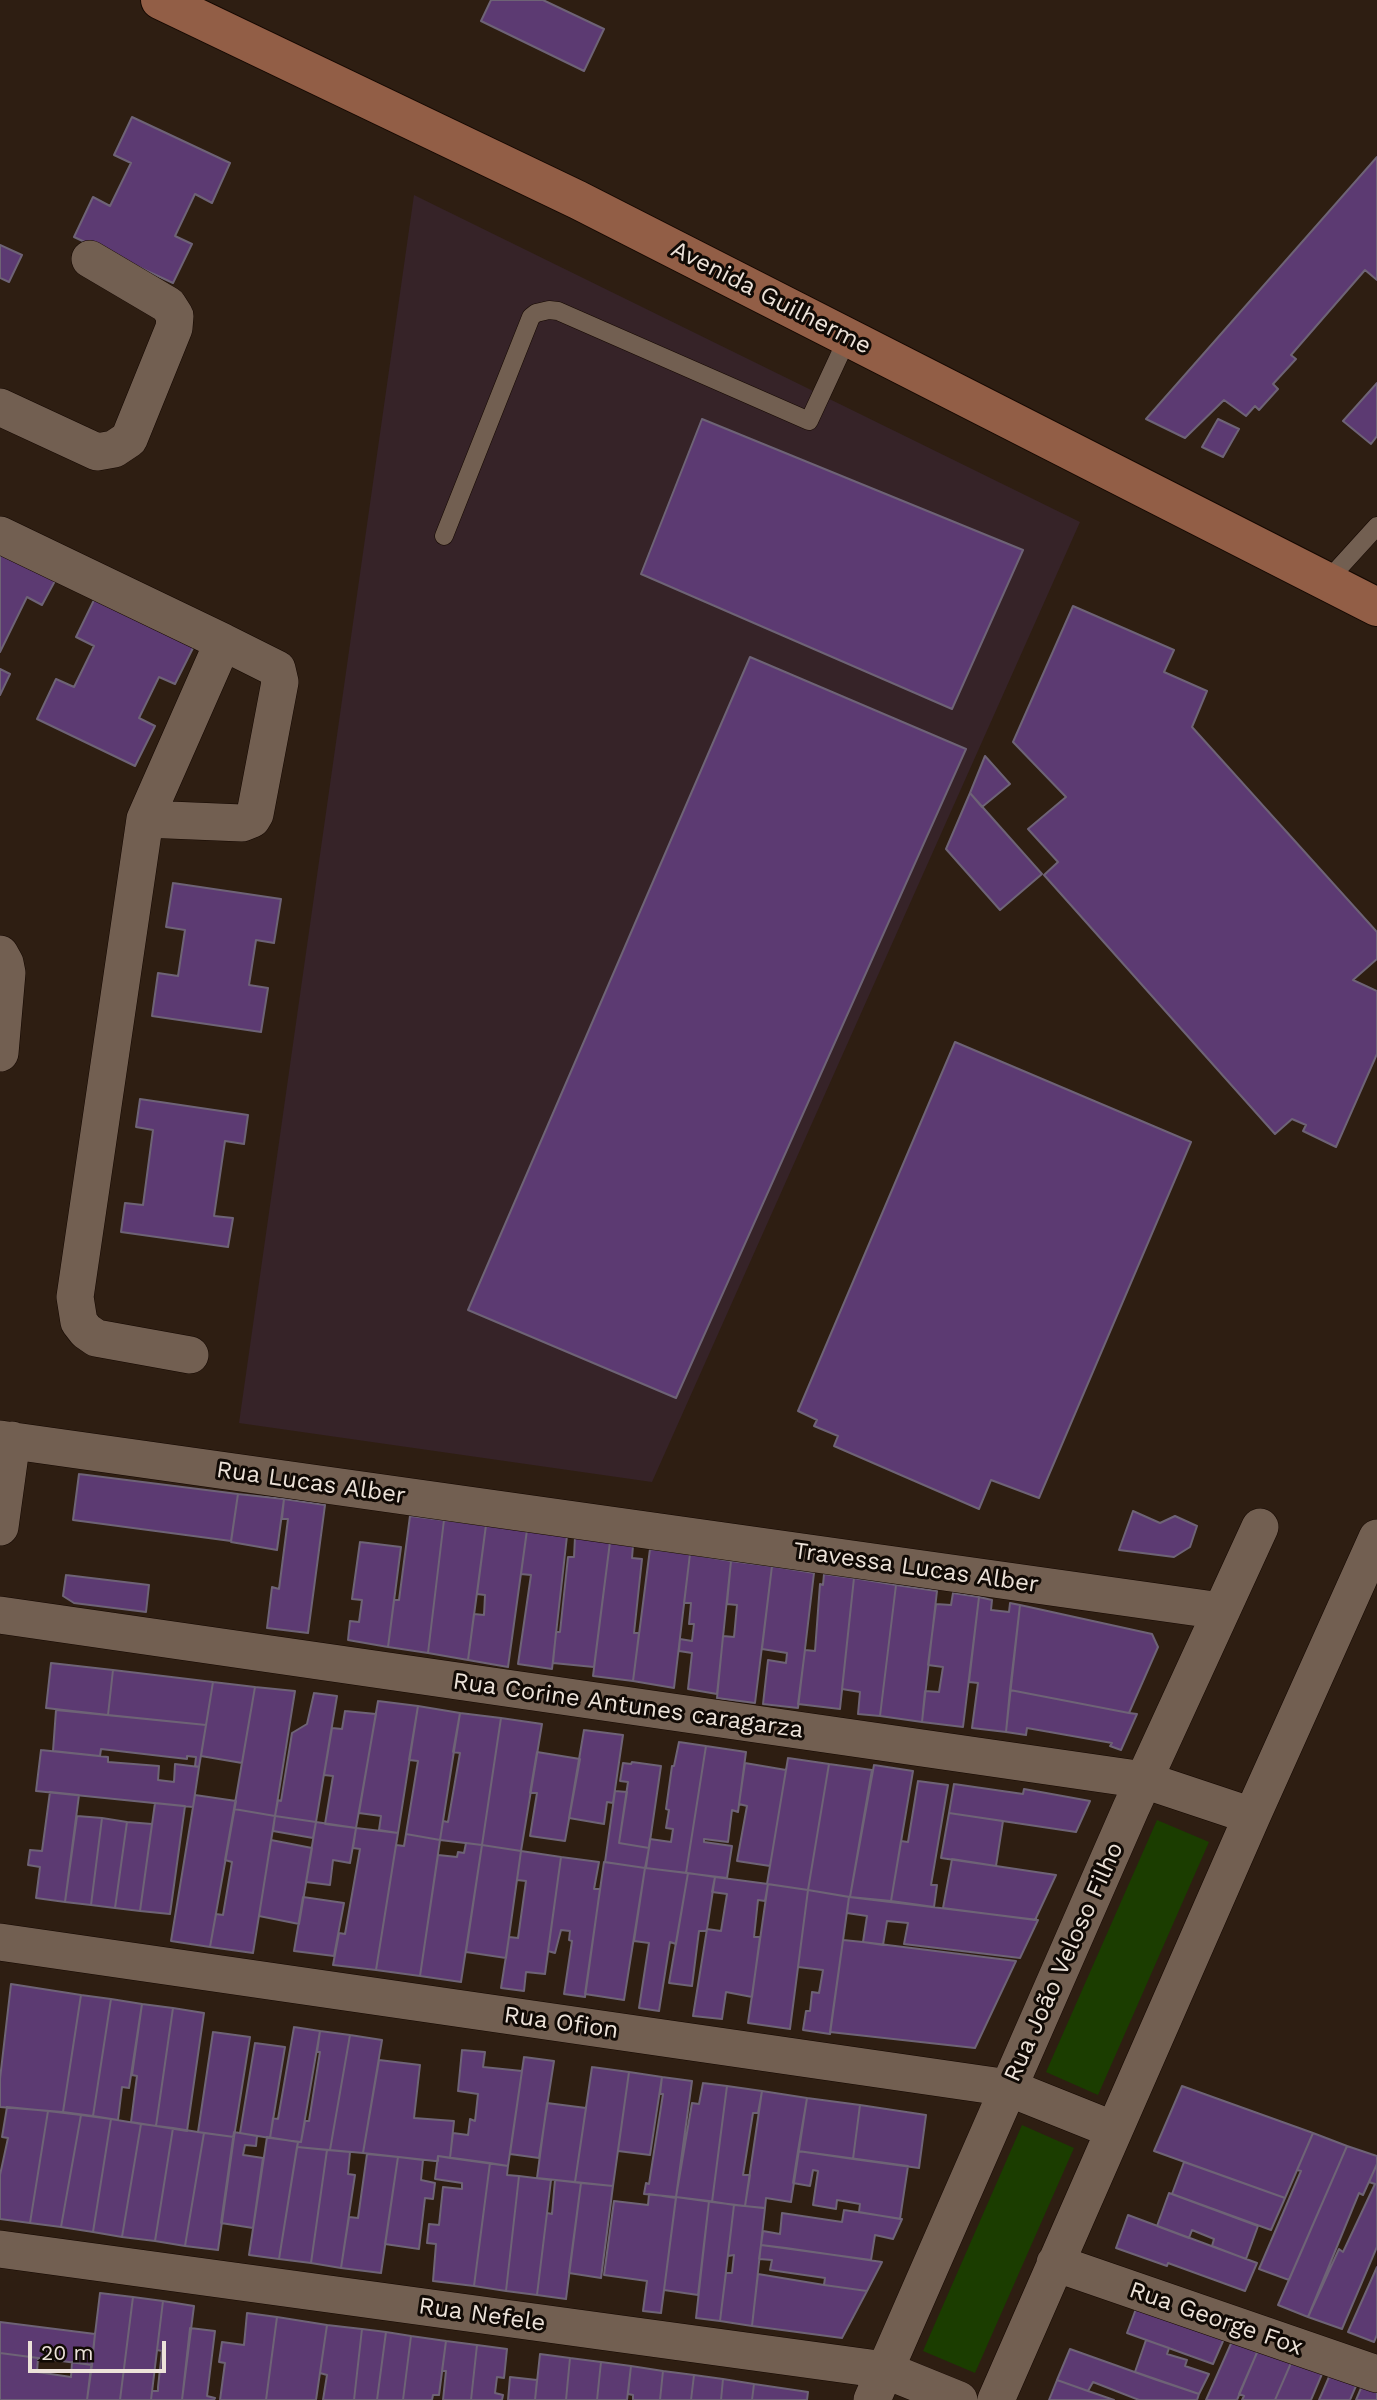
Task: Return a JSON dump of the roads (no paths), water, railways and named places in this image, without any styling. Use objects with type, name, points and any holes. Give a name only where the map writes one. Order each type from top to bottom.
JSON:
[{"type":"street","name":"Avenida Guilherme","points":[[159,0],[578,200],[1377,607]]},
{"type":"street","points":[[0,407],[97,452],[114,449],[129,439],[174,328],[174,316],[168,305],[90,259]]},
{"type":"street","points":[[0,535],[277,669],[280,682],[256,814],[252,819],[242,823],[145,819]]},
{"type":"street","points":[[190,1355],[96,1338],[79,1322],[75,1297],[145,819],[223,642]]},
{"type":"street","points":[[0,954],[7,973],[0,1053]]},
{"type":"street","points":[[0,1527],[6,1439]]},
{"type":"street","name":"Rua Lucas Alber","points":[[6,1439],[611,1525]]},
{"type":"street","name":"Travessa Lucas Alber","points":[[611,1525],[1221,1611]]},
{"type":"street","name":"Rua João Veloso Filho","points":[[878,2385],[1144,1780],[1260,1527]]},
{"type":"street","points":[[996,2400],[1252,1815],[1377,1538]]},
{"type":"street","name":"Rua Corine Antunes caragarza","points":[[0,1615],[1144,1780],[1252,1815]]},
{"type":"street","name":"Rua Ofion","points":[[0,1942],[1009,2088],[1114,2130]]},
{"type":"street","name":"Rua Nefele","points":[[0,2249],[878,2385],[959,2400]]},
{"type":"street","name":"Rua George Fox","points":[[1055,2263],[1377,2374]]},
{"type":"lane","points":[[444,536],[531,317],[536,313],[558,311],[809,421],[848,337]]},
{"type":"lane","points":[[1327,582],[1377,526]]}]
